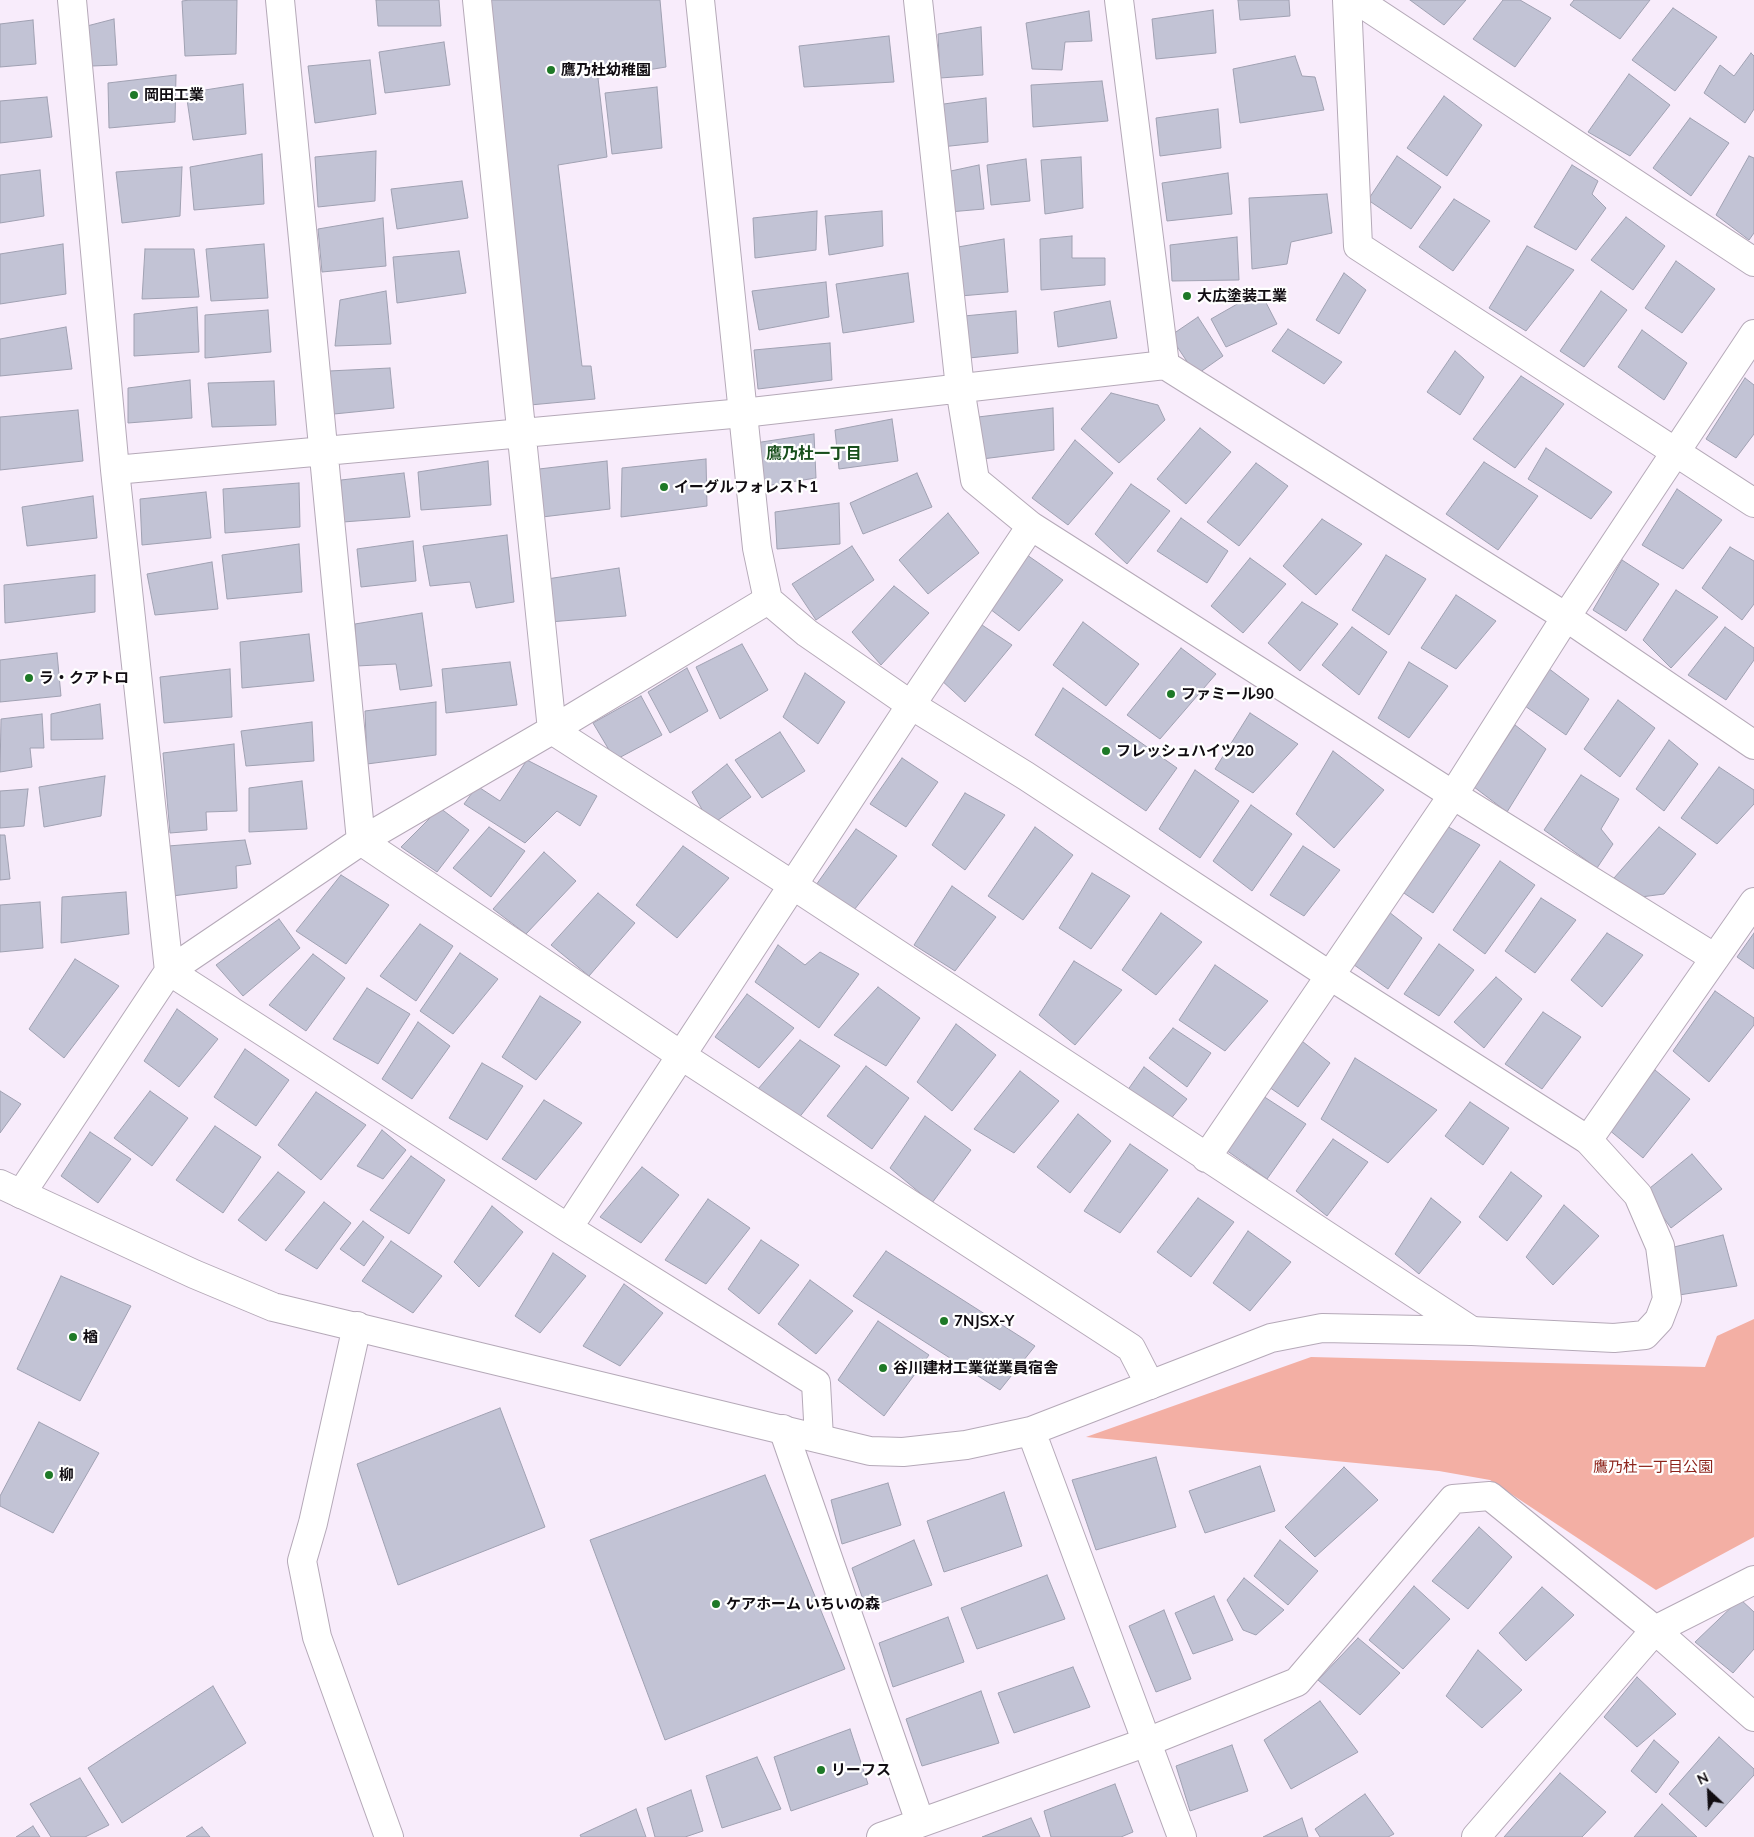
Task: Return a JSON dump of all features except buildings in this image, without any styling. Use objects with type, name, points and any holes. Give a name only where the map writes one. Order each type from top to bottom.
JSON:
[{"type":"street","points":[[72,0],[115,470],[169,971]]},
{"type":"street","points":[[280,0],[361,841]]},
{"type":"street","points":[[478,0],[552,730]]},
{"type":"street","points":[[700,0],[757,548],[768,600],[807,633],[911,705],[1026,776],[1329,976],[1588,1140],[1638,1196],[1660,1246],[1667,1299],[1659,1320],[1645,1335],[1614,1338],[1472,1331],[1322,1328],[1271,1338],[1031,1431],[966,1445],[902,1452],[870,1451],[273,1307],[194,1274],[10,1189],[169,971],[361,841],[552,730],[768,600]]},
{"type":"street","points":[[918,0],[960,388],[975,480],[1031,526],[1453,795],[1715,958]]},
{"type":"street","points":[[1119,0],[1165,365]]},
{"type":"street","points":[[1347,0],[1358,246],[1754,503]]},
{"type":"street","points":[[1357,0],[1754,262]]},
{"type":"street","points":[[1206,1158],[1453,795],[1566,617],[1754,334]]},
{"type":"street","points":[[115,470],[743,413],[1165,365],[1566,617],[1754,745]]},
{"type":"street","points":[[568,1228],[911,705],[1031,526]]},
{"type":"street","points":[[552,730],[794,886],[1472,1331]]},
{"type":"street","points":[[361,841],[682,1056],[1131,1348],[1150,1385]]},
{"type":"street","points":[[1588,1140],[1754,902]]},
{"type":"street","points":[[169,971],[568,1228],[816,1383],[819,1438]]},
{"type":"street","points":[[357,1326],[313,1523],[302,1560],[317,1637],[389,1837]]},
{"type":"street","points":[[783,1429],[920,1822]]},
{"type":"street","points":[[1031,1431],[1182,1837]]},
{"type":"street","points":[[880,1837],[1147,1742],[1297,1682],[1453,1499],[1490,1496],[1655,1630],[1754,1717]]},
{"type":"street","points":[[1476,1837],[1655,1630],[1754,1580]]},
{"type":"green space","name":"鷹乃杜一丁目公園","points":[[1754,1319],[1754,1537],[1656,1590],[1490,1480],[1439,1471],[1086,1437],[1311,1357],[1705,1367],[1717,1336]]},
{"type":"place","name":"鷹乃杜幼稚園","points":[[551,70]]},
{"type":"place","name":"岡田工業","points":[[134,95]]},
{"type":"place","name":"大広塗装工業","points":[[1187,296]]},
{"type":"place","name":"イーグルフォレスト1","points":[[664,487]]},
{"type":"place","name":"ラ・クアトロ","points":[[29,678]]},
{"type":"place","name":"ファミール90","points":[[1171,694]]},
{"type":"place","name":"フレッシュハイツ20","points":[[1106,751]]},
{"type":"place","name":"7NJSX-Y","points":[[944,1321]]},
{"type":"place","name":"楢","points":[[73,1337]]},
{"type":"place","name":"谷川建材工業従業員宿舎","points":[[883,1368]]},
{"type":"place","name":"柳","points":[[49,1475]]},
{"type":"place","name":"ケアホーム いちいの森","points":[[716,1604]]},
{"type":"place","name":"リーフス","points":[[821,1770]]},
{"type":"district","name":"鷹乃杜一丁目","points":[[814,454]]}]
